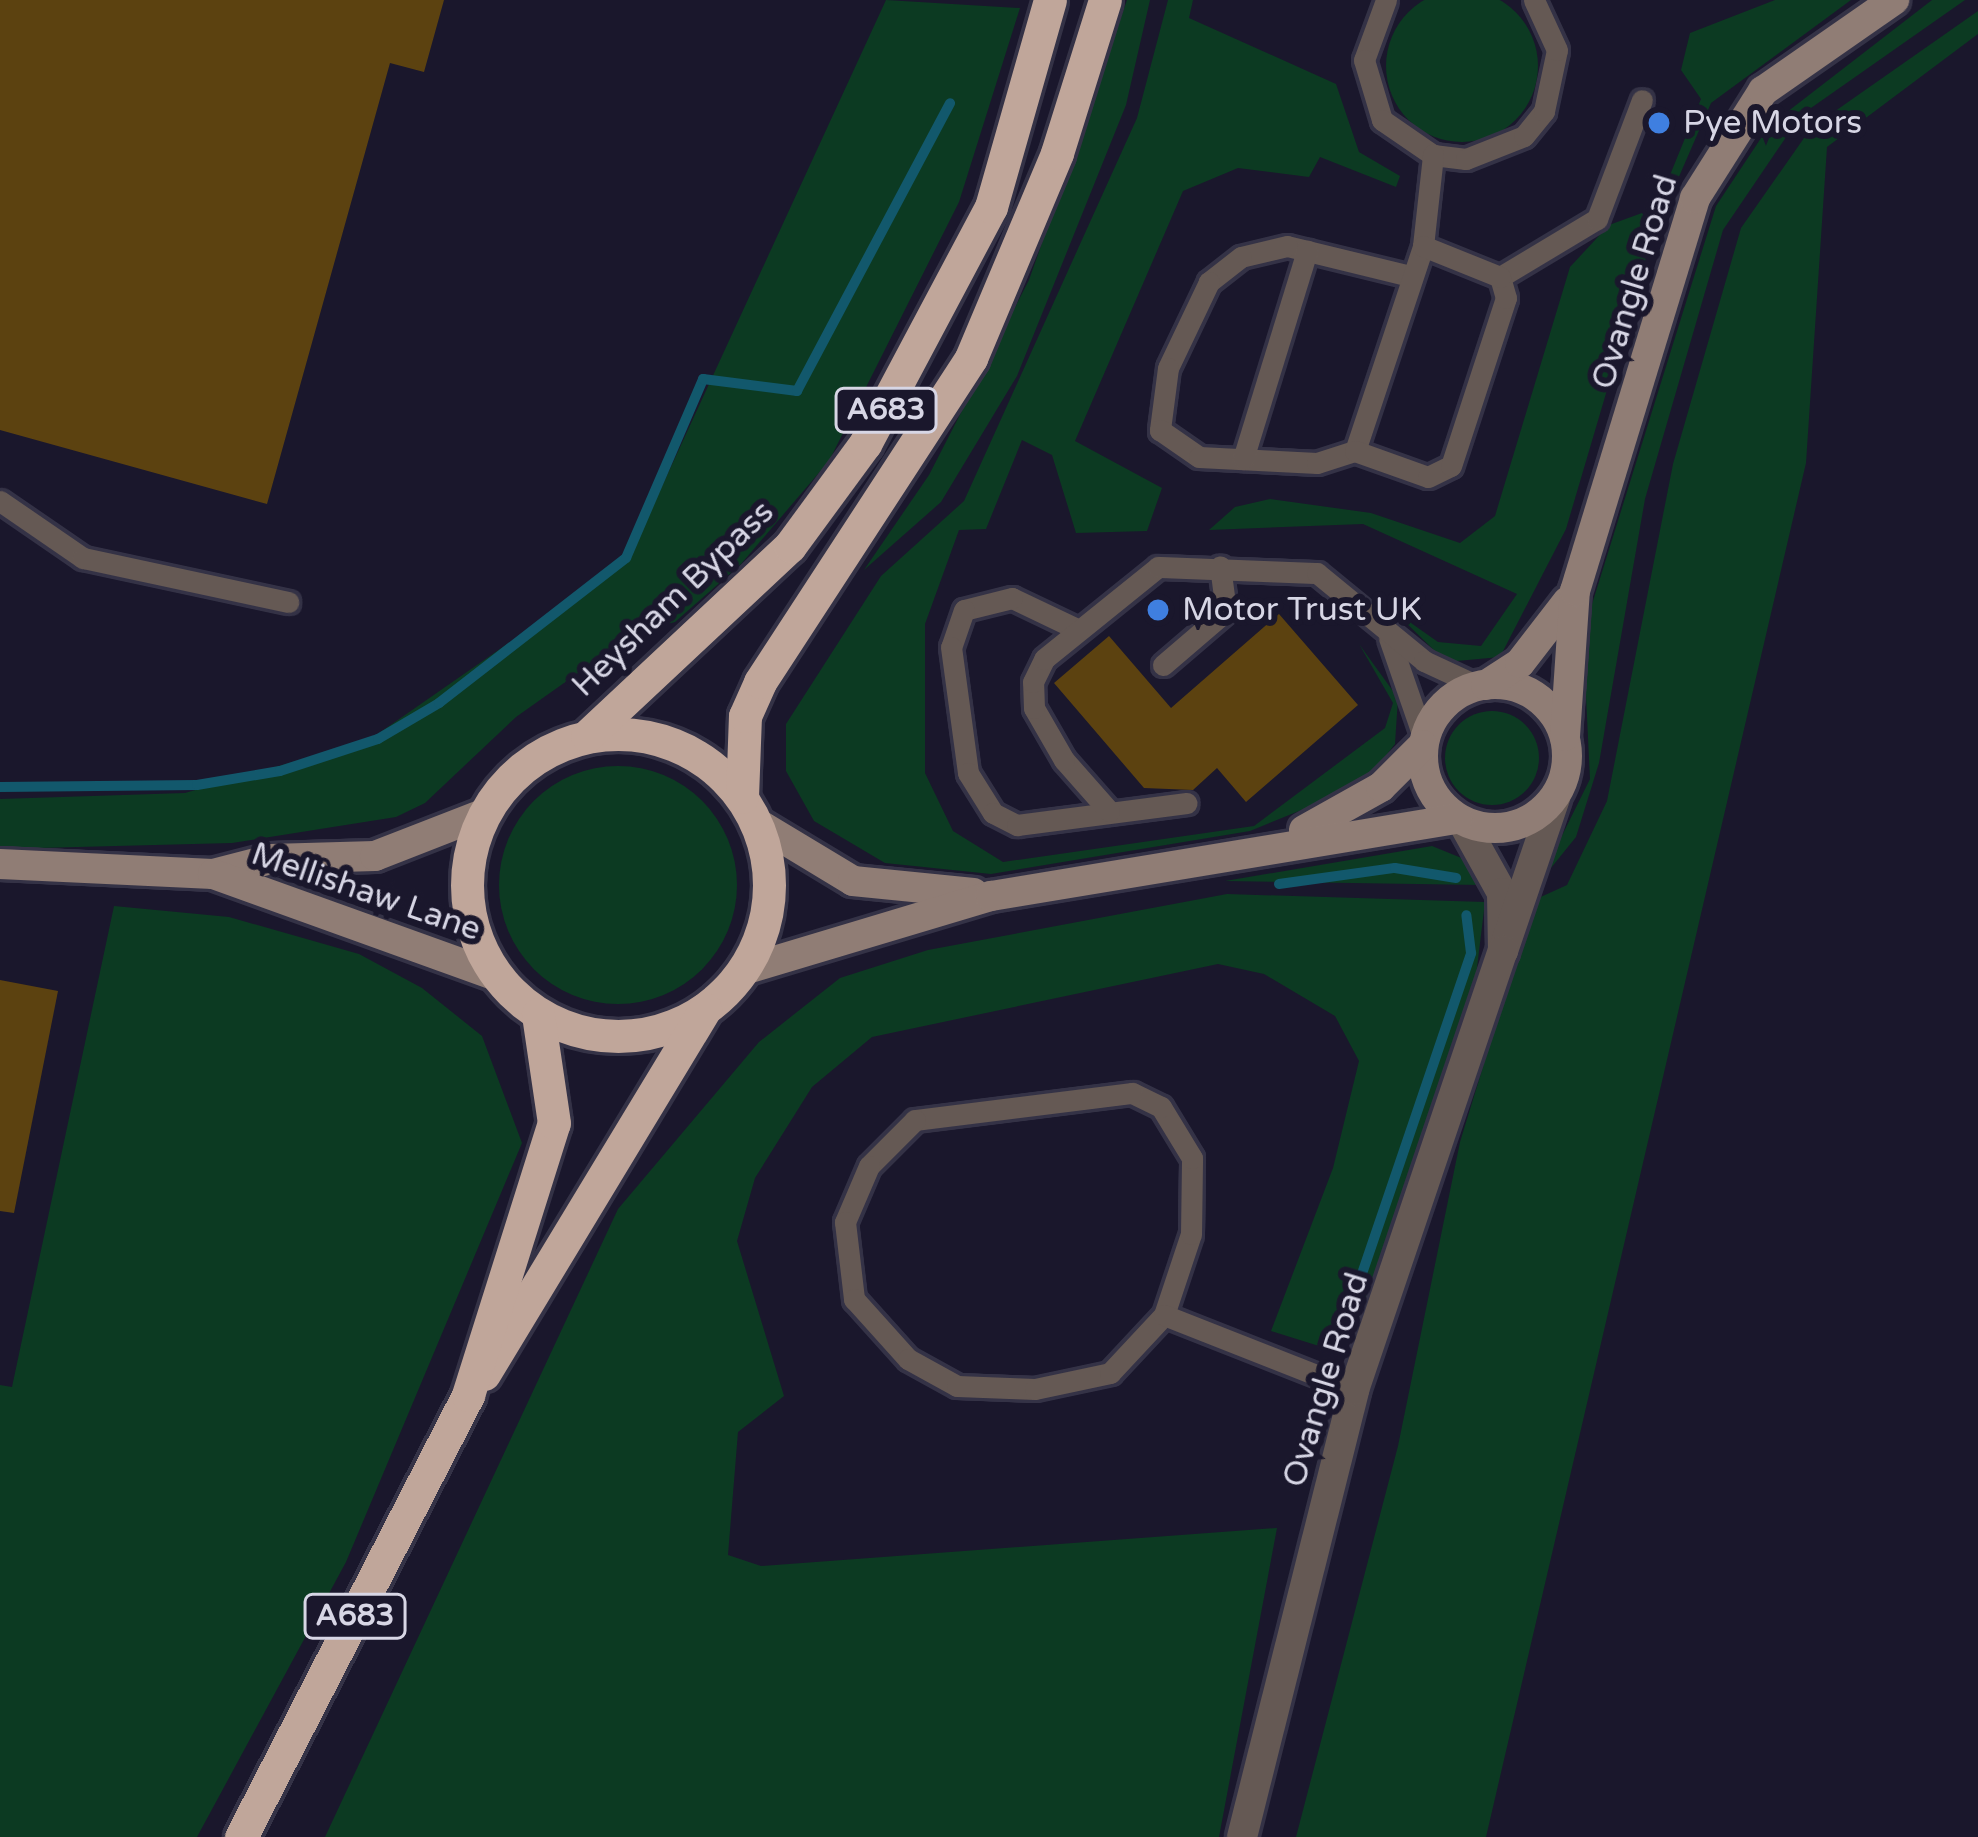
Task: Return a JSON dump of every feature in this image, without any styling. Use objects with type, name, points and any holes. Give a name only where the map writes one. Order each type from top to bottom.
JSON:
[{"type":"highway","name":"Heysham Bypass","points":[[587,736],[761,576],[865,445],[991,207],[1050,0]]},
{"type":"highway","name":"A683","points":[[241,1837],[468,1395],[705,1009],[744,970],[770,898],[750,810],[746,716],[760,682],[971,358],[1057,153],[1105,0]]},
{"type":"highway","points":[[587,736],[674,743],[750,810]]},
{"type":"highway","name":"A683","points":[[587,736],[509,778],[483,814],[466,897],[496,976],[538,1014],[622,1036],[705,1009]]},
{"type":"highway","name":"A683","points":[[468,1395],[554,1123],[538,1014]]},
{"type":"main road","name":"Ovangle Road","points":[[1565,736],[1575,591],[1711,161],[1763,91],[1894,0]]},
{"type":"main road","name":"Ovangle Road","points":[[1482,685],[1534,648],[1575,591]]},
{"type":"main road","points":[[744,970],[991,896],[1460,820],[1503,829],[1555,798],[1565,736],[1526,690],[1482,685],[1444,705],[1424,742],[1355,804],[1253,850]]},
{"type":"main road","points":[[1424,742],[1429,788],[1460,820]]},
{"type":"main road","points":[[750,810],[853,880],[991,896]]},
{"type":"main road","name":"Mellishaw Lane","points":[[0,864],[214,874],[271,859],[375,856],[483,814]]},
{"type":"main road","name":"Mellishaw Lane","points":[[214,874],[252,896],[496,976]]},
{"type":"street","name":"Ovangle Road","points":[[1242,1837],[1354,1390],[1555,798]]},
{"type":"street","name":"Ovangle Road","points":[[1460,820],[1502,893],[1503,951]]},
{"type":"lane","points":[[1386,0],[1370,28],[1368,91],[1382,120],[1433,155],[1497,152],[1544,111],[1556,50],[1534,0]]},
{"type":"lane","points":[[1500,277],[1597,220],[1642,100]]},
{"type":"lane","points":[[1354,452],[1406,274],[1423,246],[1433,155]]},
{"type":"lane","points":[[1423,246],[1500,277]]},
{"type":"lane","points":[[1406,274],[1306,251],[1240,257],[1209,282],[1168,368],[1160,430],[1199,457],[1317,463],[1354,452],[1428,477],[1451,466],[1506,298],[1500,277]]},
{"type":"lane","points":[[1243,459],[1306,251]]},
{"type":"lane","points":[[0,501],[83,558],[288,602]]},
{"type":"lane","points":[[1162,665],[1226,611],[1220,566]]},
{"type":"lane","points":[[1109,811],[1034,708],[1044,658],[1158,567],[1317,573],[1388,635],[1482,685]]},
{"type":"lane","points":[[1079,630],[1012,598],[964,610],[951,647],[955,713],[968,773],[993,813],[1017,825],[1187,803]]},
{"type":"lane","points":[[1388,635],[1424,742]]},
{"type":"lane","points":[[1132,1093],[1161,1107],[1192,1158],[1191,1234],[1164,1315],[1110,1373],[1035,1389],[957,1386],[908,1359],[854,1299],[845,1222],[869,1166],[915,1120],[1132,1093]]},
{"type":"lane","points":[[1164,1315],[1354,1390]]},
{"type":"green space","points":[[1462,-10],[1491,-4],[1516,12],[1532,37],[1538,66],[1532,95],[1516,120],[1491,136],[1462,142],[1433,136],[1408,120],[1392,95],[1386,66],[1392,37],[1408,12],[1433,-4]]},
{"type":"green space","points":[[886,0],[1020,8],[959,202],[829,461],[741,564],[675,622],[636,632],[516,717],[425,803],[396,817],[232,843],[0,849],[0,799],[185,793],[369,740],[628,560]]},
{"type":"green space","points":[[1127,0],[1150,0],[1126,105],[1017,376],[941,502],[864,570],[929,475],[1029,280]]},
{"type":"green space","points":[[1168,0],[1193,0],[1189,18],[1336,84],[1359,152],[1400,176],[1396,187],[1320,157],[1309,177],[1238,168],[1183,191],[1075,441],[1162,488],[1147,531],[1076,533],[1052,455],[1022,440],[986,529],[959,530],[925,624],[925,773],[953,831],[1003,862],[1254,826],[1385,728],[1393,703],[1359,644],[1398,698],[1395,744],[1363,785],[1250,831],[991,874],[885,863],[814,821],[786,771],[786,724],[881,576],[964,501],[1137,118]]},
{"type":"green space","points":[[1775,0],[1851,0],[1711,103],[1651,241],[1566,529],[1500,657],[1446,662],[1394,611],[1438,642],[1481,646],[1517,594],[1363,524],[1209,530],[1235,507],[1270,499],[1371,513],[1460,543],[1495,516],[1570,267],[1609,225],[1642,213],[1650,224],[1701,99],[1681,70],[1690,33]]},
{"type":"green space","points":[[1932,0],[1965,0],[1801,115],[1723,230],[1645,499],[1599,763],[1576,837],[1538,884],[1590,779],[1583,633],[1716,206],[1769,126]]},
{"type":"green space","points":[[1978,11],[1978,34],[1827,147],[1806,463],[1486,1837],[1296,1837],[1398,1446],[1460,1142],[1534,900],[1567,885],[1607,801],[1673,464],[1741,228],[1811,128]]},
{"type":"green space","points":[[1492,711],[1510,714],[1525,725],[1536,740],[1536,776],[1525,791],[1510,802],[1492,805],[1474,802],[1459,791],[1448,776],[1445,758],[1448,740],[1459,725],[1474,714]]},
{"type":"green space","points":[[618,766],[663,775],[702,801],[728,840],[737,885],[728,930],[702,969],[663,995],[618,1004],[573,995],[534,969],[508,930],[499,885],[508,840],[534,801],[573,775]]},
{"type":"green space","points":[[1432,846],[1464,859],[1481,885],[1225,881]]},
{"type":"green space","points":[[1227,894],[1485,902],[1475,984],[1358,1326],[1319,1346],[1271,1331],[1333,1168],[1359,1061],[1335,1016],[1264,974],[1218,964],[872,1037],[812,1087],[755,1178],[737,1241],[784,1396],[738,1432],[728,1555],[761,1566],[1277,1528],[1219,1837],[325,1837],[618,1209],[759,1042],[840,978],[928,950]]},
{"type":"green space","points":[[114,906],[229,917],[359,954],[422,988],[482,1036],[522,1143],[346,1562],[197,1837],[0,1837],[0,1385],[12,1387]]},
{"type":"building","points":[[0,0],[444,0],[424,72],[390,63],[267,504],[0,430]]},
{"type":"building","points":[[1279,614],[1358,705],[1246,802],[1217,768],[1193,790],[1144,788],[1054,683],[1109,636],[1171,708]]},
{"type":"building","points":[[0,980],[58,991],[14,1213],[0,1211]]},
{"type":"waterway","points":[[0,787],[197,785],[280,771],[378,739],[439,703],[626,558],[703,379],[797,391],[950,103]]},
{"type":"waterway","points":[[1279,884],[1395,868],[1456,878]]},
{"type":"waterway","points":[[1350,1309],[1471,953],[1466,915]]},
{"type":"place","name":"Pye Motors","points":[[1659,123]]},
{"type":"place","name":"Motor Trust UK","points":[[1158,610]]}]
